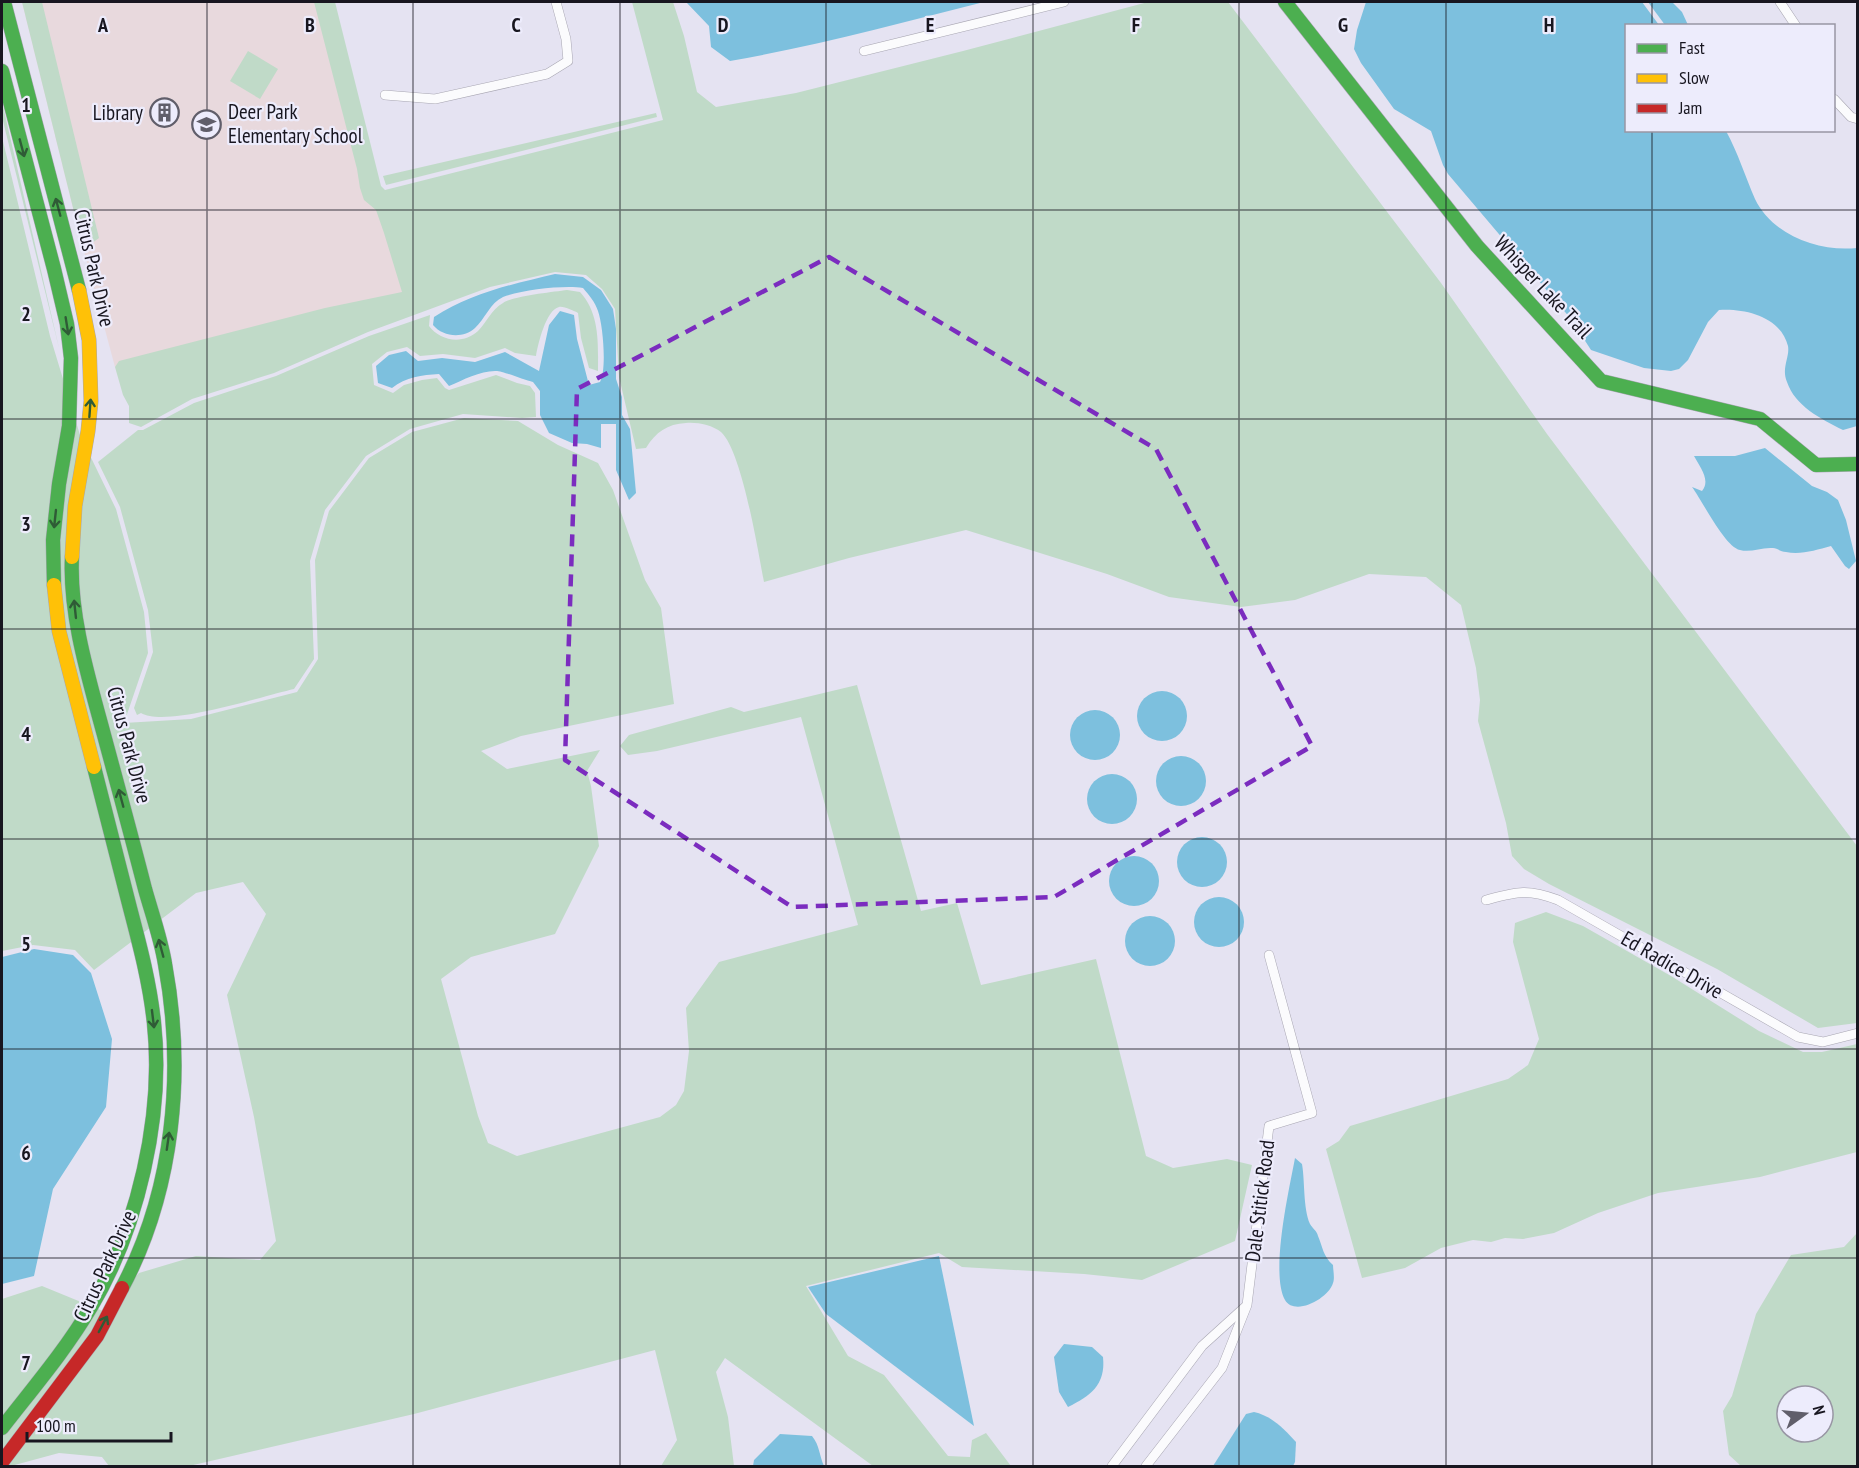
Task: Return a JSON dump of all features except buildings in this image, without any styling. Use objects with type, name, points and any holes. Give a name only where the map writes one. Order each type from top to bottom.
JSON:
[{"type":"street","name":"Citrus Park Drive","points":[[2,1462],[97,1336],[130,1273],[153,1214],[164,1165],[173,1108],[176,1068],[174,1031],[165,963],[77,625],[72,562],[75,506],[85,457],[91,401],[89,340],[73,264],[4,2]]},
{"type":"street","points":[[385,95],[435,99],[547,74],[568,61],[566,39],[556,2]]},
{"type":"street","points":[[864,51],[1064,2]]},
{"type":"street","name":"Whisper Lake Trail","points":[[1285,2],[1477,246],[1601,381],[1760,419],[1816,465],[1857,464]]},
{"type":"street","points":[[1780,2],[1795,24]]},
{"type":"street","name":"Citrus Park Drive","points":[[2,71],[68,324],[71,358],[69,426],[59,484],[53,540],[55,601],[67,668],[148,979],[155,1034],[155,1094],[148,1148],[132,1216],[98,1296],[72,1338],[2,1428]]},
{"type":"street","points":[[1835,101],[1851,117],[1857,119]]},
{"type":"street","points":[[117,860],[136,855]]},
{"type":"street","name":"Ed Radice Drive","points":[[1486,900],[1514,892],[1530,892],[1558,900],[1798,1037],[1823,1042],[1857,1033]]},
{"type":"street","name":"Dale Stitick Road","points":[[1146,1467],[1222,1368],[1247,1305],[1269,1126],[1312,1113],[1269,955]]},
{"type":"street","points":[[1112,1467],[1202,1346],[1247,1305]]},
{"type":"street","points":[[57,1358],[70,1372]]},
{"type":"highlighted area","points":[[829,257],[1156,449],[1312,746],[1054,897],[792,907],[565,760],[577,389]]},
{"type":"shaded area","name":"Deer Park Elementary School","points":[[22,2],[330,2],[407,293],[115,367]]},
{"type":"green space","points":[[22,2],[42,2],[99,238],[92,243],[81,240]]},
{"type":"green space","points":[[314,2],[335,2],[381,186],[385,190],[663,120],[632,2],[673,2],[684,36],[697,92],[716,107],[796,93],[1148,2],[1228,2],[1441,283],[1547,434],[1857,846],[1857,1023],[1818,1028],[1717,969],[1549,884],[1524,869],[1512,856],[1506,823],[1478,721],[1480,700],[1476,668],[1461,605],[1426,577],[1369,574],[1295,600],[1241,607],[1169,597],[1107,574],[966,530],[849,558],[764,582],[736,459],[721,432],[700,424],[673,425],[654,437],[646,448],[636,449],[619,377],[615,309],[602,289],[586,275],[555,272],[490,287],[368,332],[274,373],[192,399],[141,427],[129,423],[129,406],[123,395],[115,367],[119,361],[325,308],[402,292],[376,210],[364,200],[360,188]]},
{"type":"green space","points":[[248,51],[278,69],[260,99],[230,81]]},
{"type":"green space","points":[[2,102],[59,348],[2,117]]},
{"type":"green space","points":[[656,113],[657,117],[386,185],[383,176]]},
{"type":"green space","points":[[2,137],[50,336],[80,435],[116,509],[144,612],[148,653],[124,723],[191,719],[297,692],[318,659],[315,560],[329,511],[369,458],[412,432],[464,418],[518,421],[558,445],[598,463],[613,490],[645,580],[661,608],[674,704],[521,736],[481,751],[507,769],[600,750],[587,771],[599,846],[555,934],[471,957],[441,979],[478,1116],[488,1143],[517,1156],[660,1117],[676,1105],[684,1091],[689,1051],[686,1008],[719,962],[858,925],[801,717],[657,751],[628,755],[620,746],[629,735],[731,707],[744,712],[857,685],[921,911],[957,903],[981,985],[1096,959],[1146,1156],[1173,1168],[1227,1159],[1252,1165],[1235,1241],[1142,1280],[1084,1274],[962,1267],[939,1253],[806,1286],[848,1356],[884,1375],[948,1456],[970,1457],[972,1440],[986,1433],[1011,1466],[873,1466],[725,1358],[716,1372],[728,1417],[734,1466],[661,1466],[677,1440],[655,1350],[414,1414],[189,1466],[109,1466],[102,1457],[59,1453],[11,1466],[2,1466],[2,1299],[42,1286],[103,1311],[139,1273],[196,1256],[260,1260],[276,1241],[254,1117],[227,995],[266,914],[243,882],[196,893],[94,970],[75,950],[33,945],[2,951]]},
{"type":"green space","points":[[567,290],[580,292],[591,310],[596,329],[598,371],[589,368],[581,338],[578,313],[561,307],[554,309],[550,314],[536,356],[515,353],[505,348],[475,358],[443,354],[420,356],[407,347],[387,352],[372,364],[374,385],[393,393],[404,385],[422,380],[437,378],[449,390],[496,375],[530,386],[535,393],[536,417],[463,414],[410,429],[366,456],[325,510],[310,561],[314,659],[294,689],[192,714],[171,717],[153,717],[141,713],[137,715],[134,708],[153,652],[148,610],[120,507],[98,462],[138,430],[143,430],[194,403],[276,376],[369,336],[430,315],[429,326],[434,331],[445,338],[459,340],[478,331],[495,309],[503,303],[515,298]]},
{"type":"green space","points":[[1546,912],[1583,926],[1671,976],[1759,1031],[1803,1052],[1822,1052],[1857,1044],[1857,1152],[1760,1177],[1658,1193],[1598,1213],[1554,1233],[1523,1239],[1505,1238],[1491,1242],[1473,1240],[1441,1248],[1405,1268],[1362,1278],[1326,1149],[1339,1141],[1350,1126],[1508,1079],[1528,1065],[1539,1039],[1513,942],[1515,923]]},
{"type":"green space","points":[[1857,1233],[1857,1466],[1741,1466],[1729,1455],[1723,1411],[1732,1396],[1756,1314],[1791,1255],[1844,1247]]},
{"type":"water","points":[[686,2],[984,2],[826,41],[730,61],[711,47],[709,26]]},
{"type":"water","points":[[1366,2],[1642,2],[1658,24],[1625,24],[1625,132],[1726,132],[1755,199],[1773,223],[1798,239],[1813,244],[1842,249],[1857,248],[1857,426],[1843,430],[1802,405],[1791,391],[1785,377],[1788,346],[1784,336],[1770,321],[1761,316],[1740,311],[1719,310],[1708,322],[1688,360],[1679,369],[1671,371],[1644,368],[1591,350],[1571,319],[1448,174],[1431,131],[1394,109],[1361,63],[1354,49]]},
{"type":"water","points":[[1648,2],[1672,2],[1682,12],[1688,24],[1664,24]]},
{"type":"water","points":[[555,274],[583,277],[601,290],[613,309],[616,329],[616,379],[622,397],[622,415],[630,429],[636,493],[629,500],[616,470],[616,424],[601,424],[601,448],[572,443],[549,433],[540,415],[540,391],[533,382],[502,372],[489,371],[449,386],[439,374],[414,377],[392,388],[378,383],[376,366],[389,355],[406,351],[418,361],[442,358],[475,362],[505,352],[539,371],[549,325],[560,311],[574,315],[577,339],[589,385],[600,382],[604,347],[600,318],[592,299],[583,288],[543,289],[503,297],[495,303],[475,328],[465,334],[448,334],[433,325],[434,317],[463,302],[493,290]]},
{"type":"water","points":[[1765,448],[1812,486],[1827,492],[1838,500],[1846,520],[1856,561],[1849,569],[1831,546],[1797,553],[1773,548],[1744,551],[1734,547],[1721,533],[1692,487],[1702,491],[1705,482],[1704,473],[1694,456],[1735,456]]},
{"type":"water","points":[[1157,691],[1167,691],[1180,698],[1187,711],[1187,721],[1180,734],[1167,741],[1157,741],[1148,737],[1141,730],[1137,721],[1137,711],[1141,702],[1148,695]]},
{"type":"water","points":[[1100,710],[1113,717],[1119,725],[1119,745],[1113,753],[1105,759],[1090,760],[1077,753],[1071,745],[1070,730],[1077,717],[1085,711]]},
{"type":"water","points":[[1186,756],[1199,763],[1205,771],[1205,791],[1199,799],[1191,805],[1176,806],[1163,799],[1157,791],[1156,776],[1163,763],[1171,757]]},
{"type":"water","points":[[1117,774],[1130,781],[1136,789],[1136,809],[1130,817],[1122,823],[1107,824],[1094,817],[1088,809],[1087,794],[1094,781],[1102,775]]},
{"type":"water","points":[[1207,837],[1220,844],[1226,852],[1226,872],[1220,880],[1212,886],[1197,887],[1184,880],[1178,872],[1177,857],[1184,844],[1192,838]]},
{"type":"water","points":[[1139,856],[1152,863],[1158,871],[1158,891],[1152,899],[1144,905],[1129,906],[1116,899],[1110,891],[1109,876],[1116,863],[1124,857]]},
{"type":"water","points":[[1224,897],[1237,904],[1243,912],[1243,932],[1237,940],[1229,946],[1214,947],[1201,940],[1195,932],[1194,917],[1201,904],[1209,898]]},
{"type":"water","points":[[1155,916],[1168,923],[1174,931],[1174,951],[1168,959],[1160,965],[1145,966],[1132,959],[1126,951],[1125,936],[1132,923],[1140,917]]},
{"type":"water","points":[[34,949],[73,955],[91,973],[112,1039],[106,1107],[53,1189],[34,1276],[2,1284],[2,957]]},
{"type":"water","points":[[1295,1158],[1302,1164],[1308,1218],[1325,1255],[1333,1265],[1334,1276],[1330,1289],[1319,1299],[1311,1304],[1296,1307],[1285,1300],[1279,1271],[1282,1231]]},
{"type":"water","points":[[939,1256],[974,1426],[826,1314],[808,1287]]},
{"type":"water","points":[[1064,1344],[1092,1347],[1103,1357],[1102,1375],[1095,1388],[1090,1394],[1068,1407],[1059,1392],[1054,1357]]},
{"type":"water","points":[[1254,1412],[1272,1420],[1296,1442],[1293,1466],[1213,1466],[1246,1414]]},
{"type":"water","points":[[780,1434],[812,1436],[817,1443],[824,1466],[753,1466],[754,1460]]},
{"type":"traffic: fast","points":[[4,2],[79,290]]},
{"type":"traffic: fast","points":[[1285,2],[1477,246],[1601,381],[1760,419],[1816,465],[1858,464]]},
{"type":"traffic: fast","points":[[2,71],[54,269],[67,324],[71,358],[69,426],[59,484],[53,540],[54,585]]},
{"type":"traffic: fast","points":[[72,557],[74,601],[81,647],[161,945],[171,1005],[174,1046],[174,1088],[164,1171],[140,1250],[122,1288]]},
{"type":"traffic: fast","points":[[2,1428],[70,1339],[108,1276],[134,1207],[151,1132],[156,1058],[152,1008],[141,951],[94,767]]},
{"type":"traffic: slow","points":[[72,557],[75,506],[91,401],[89,340],[79,290]]},
{"type":"traffic: slow","points":[[54,585],[59,631],[94,767]]},
{"type":"traffic: jam","points":[[2,1462],[97,1336],[122,1288]]},
{"type":"place","name":"Library","points":[[164,113]]},
{"type":"place","name":"Deer Park Elementary School","points":[[207,124]]}]
